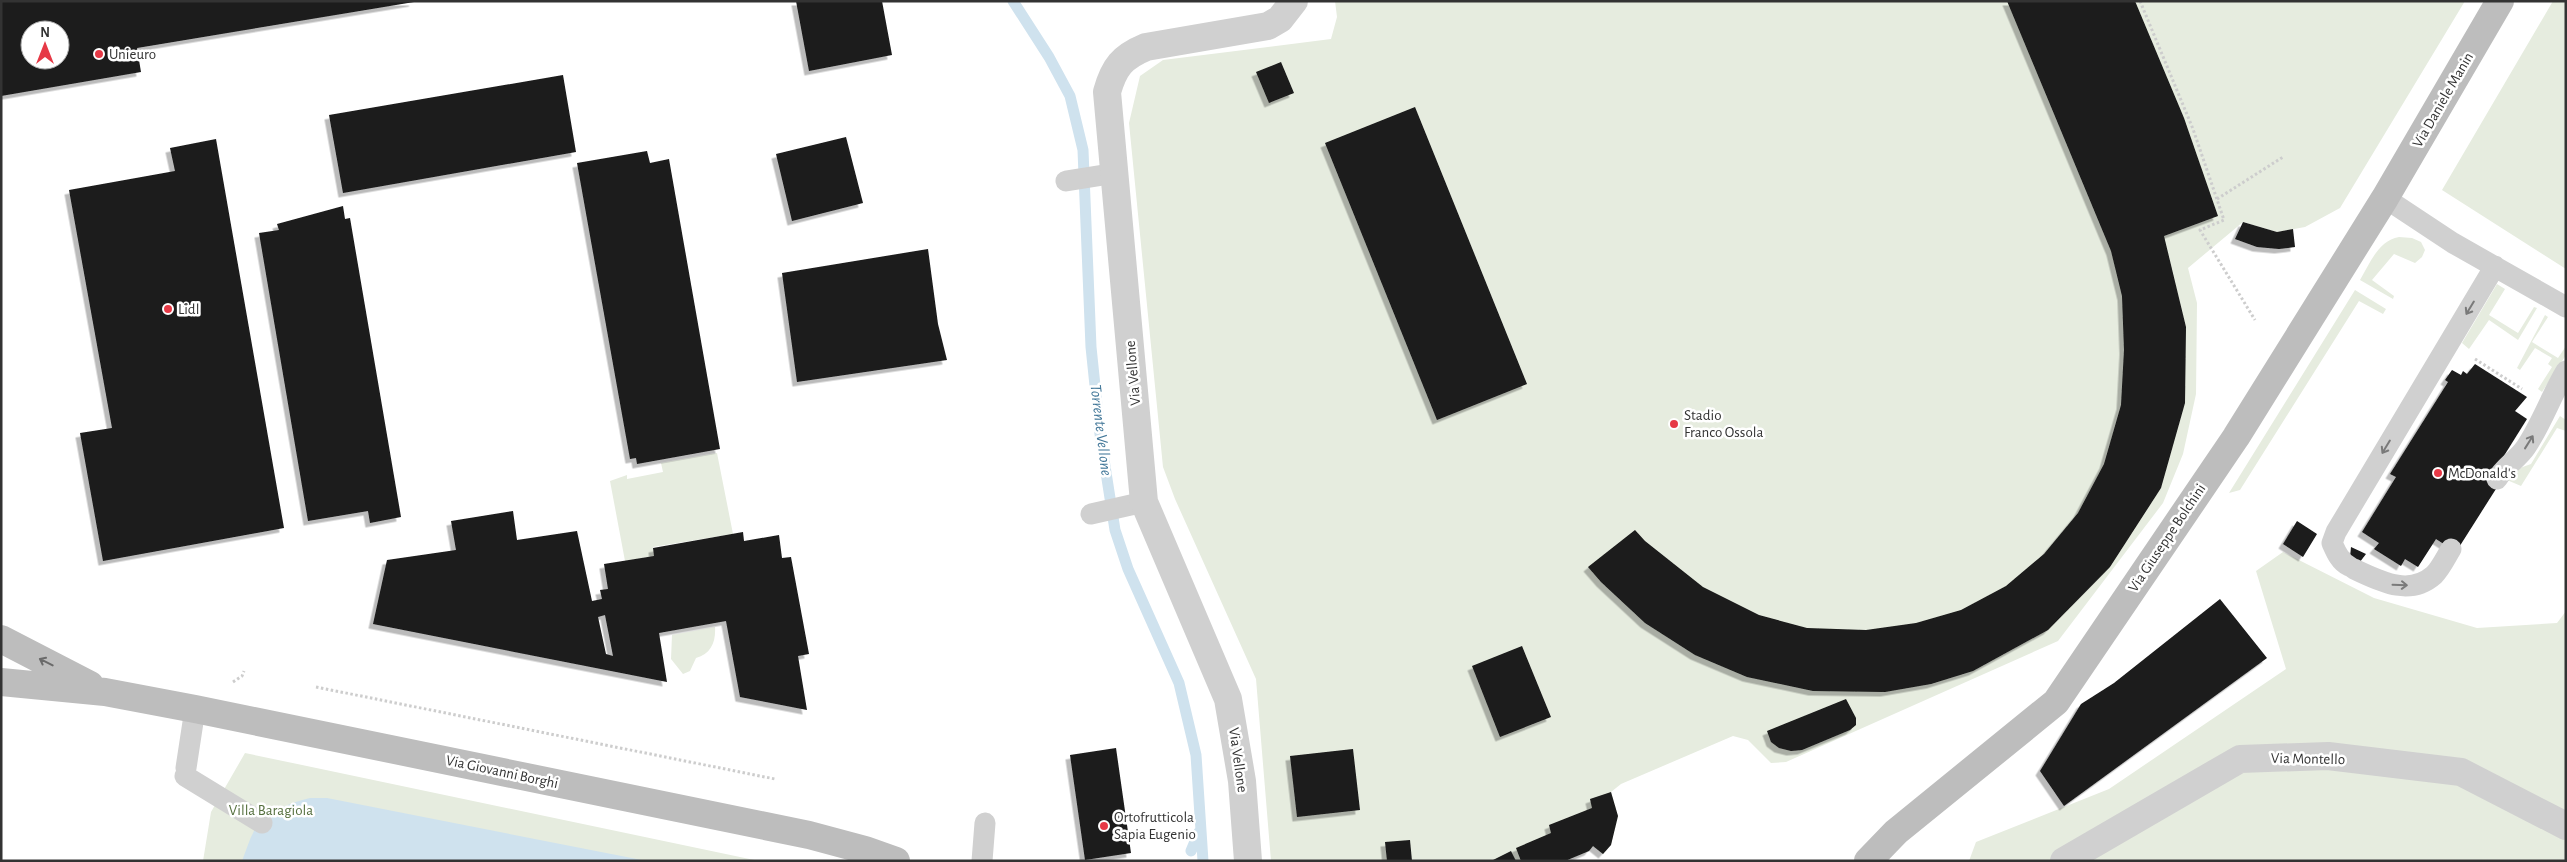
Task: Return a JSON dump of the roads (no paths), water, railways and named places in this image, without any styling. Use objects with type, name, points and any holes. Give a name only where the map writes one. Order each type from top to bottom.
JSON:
[{"type":"main road","name":"Via Daniele Manin","points":[[2385,198],[2500,1]]},
{"type":"main road","name":"Via Giuseppe Bolchini","points":[[1868,861],[1896,832],[2056,702],[2236,437],[2385,198]]},
{"type":"main road","name":"Via Giovanni Borghi","points":[[1,640],[105,692]]},
{"type":"main road","name":"Via Giovanni Borghi","points":[[1,682],[105,692],[195,708],[808,835],[865,850],[896,861]]},
{"type":"main road","name":"Via Giuseppe Bolchini","points":[[1884,861],[1896,832]]},
{"type":"street","name":"Via Vellone","points":[[1248,861],[1242,781],[1228,698],[1144,502],[1108,92],[1112,75],[1127,55],[1146,47],[1268,26],[1280,19],[1294,1]]},
{"type":"street","name":"Via Montello","points":[[2064,861],[2240,759],[2328,756],[2461,772],[2566,826]]},
{"type":"lane","points":[[1066,182],[1116,173]]},
{"type":"lane","points":[[2385,198],[2453,243],[2566,307]]},
{"type":"lane","points":[[2451,549],[2434,574],[2419,584],[2402,587],[2386,584],[2345,564],[2332,543],[2336,532],[2495,266]]},
{"type":"lane","points":[[2497,478],[2503,469],[2524,449],[2542,421],[2566,371]]},
{"type":"lane","points":[[1091,514],[1144,502]]},
{"type":"lane","points":[[195,708],[186,772],[262,823]]},
{"type":"lane","points":[[982,861],[985,824]]},
{"type":"water","points":[[310,798],[327,798],[647,861],[242,861],[254,831],[259,824],[279,809]]},
{"type":"waterway","name":"Torrente Vellone","points":[[1013,1],[1049,57],[1070,96],[1083,150],[1091,347],[1100,434],[1115,530],[1128,569],[1179,683],[1196,755],[1203,861]]},
{"type":"waterway","points":[[1191,851],[1199,832]]},
{"type":"place","name":"Unieuro","points":[[99,54]]},
{"type":"place","name":"Lidl","points":[[168,309]]},
{"type":"place","name":"Stadio Franco Ossola","points":[[1674,424]]},
{"type":"place","name":"McDonald's","points":[[2438,473]]},
{"type":"place","name":"Ortofrutticola Sapia Eugenio","points":[[1104,826]]},
{"type":"park label","name":"Villa Baragiola","points":[[271,810]]}]
